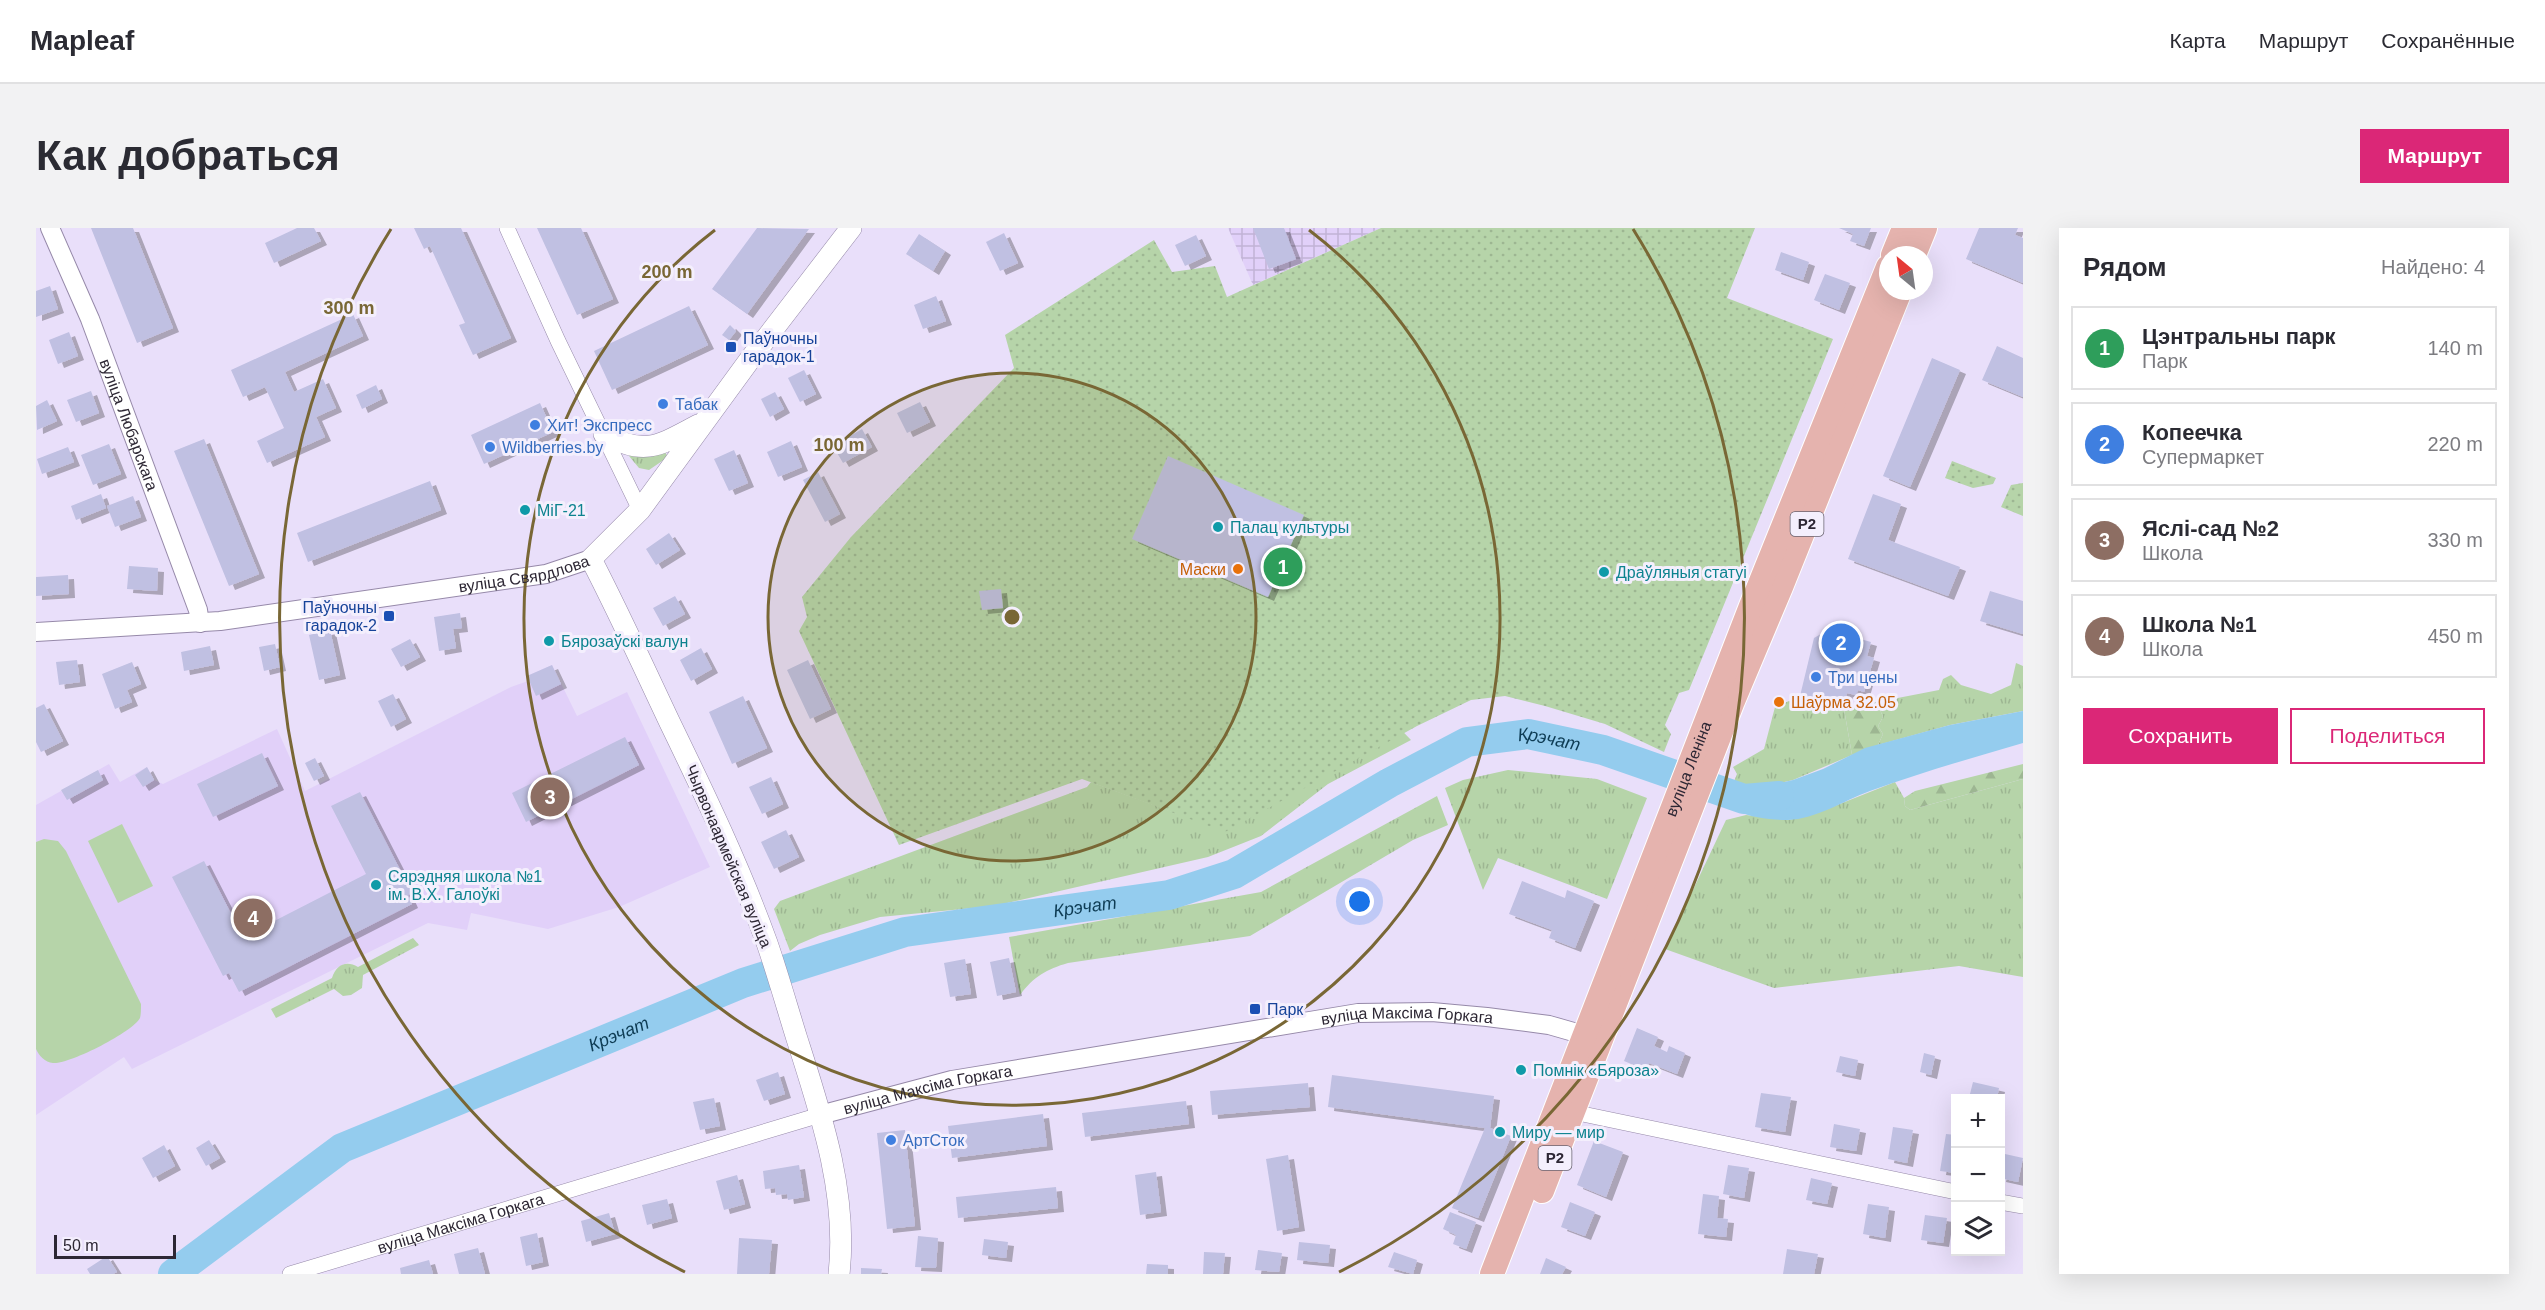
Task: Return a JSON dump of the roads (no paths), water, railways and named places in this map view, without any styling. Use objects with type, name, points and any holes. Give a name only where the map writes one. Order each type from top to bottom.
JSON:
[{"type":"main road","name":"вуліца Свярдлова","points":[[591,559],[640,510],[851,228]]},
{"type":"main road","points":[[1897,246],[1904,228]]},
{"type":"main road","points":[[1918,246],[1925,228]]},
{"type":"main road","name":"вуліца Леніна","points":[[1509,1274],[1565,1109],[1704,752],[1879,291]]},
{"type":"main road","name":"вуліца Леніна","points":[[1704,752],[1896,300]]},
{"type":"main road","points":[[604,434],[622,444],[644,448],[666,442],[704,422]]},
{"type":"main road","name":"Чырвонаармейская вуліца","points":[[591,559],[618,610],[695,775],[735,864],[767,944],[820,1115],[831,1159],[842,1227],[839,1274]]},
{"type":"main road","name":"вуліца Леніна","points":[[1492,1274],[1565,1109]]},
{"type":"street","name":"вуліца Любарскага","points":[[50,228],[90,319],[198,610],[200,623]]},
{"type":"street","points":[[507,228],[558,341],[640,510]]},
{"type":"street","name":"вуліца Свярдлова","points":[[36,632],[200,623],[546,574],[591,559]]},
{"type":"street","name":"вуліца Максіма Горкага","points":[[290,1274],[820,1115],[952,1080],[1358,1013],[1432,1012],[1487,1017],[1549,1025],[1592,1038]]},
{"type":"street","points":[[1565,1109],[1951,1191]]},
{"type":"street","points":[[2005,1203],[2023,1206]]},
{"type":"water","points":[[2023,711],[2023,743],[1889,784],[1809,816],[1788,820],[1756,817],[1738,811],[1735,802],[1741,792],[1793,780],[1823,769],[1865,748],[1950,725]]},
{"type":"waterway","name":"Крэчат","points":[[173,1274],[342,1148],[743,983],[905,932],[1169,895],[1234,874],[1389,783],[1467,742],[1528,734],[1603,750],[1744,799],[1779,796]]},
{"type":"place","name":"Паўночны гарадок-1","points":[[731,347]]},
{"type":"place","name":"Табак","points":[[663,404]]},
{"type":"place","name":"Хит! Экспресс","points":[[535,425]]},
{"type":"place","name":"Wildberries.by","points":[[490,447]]},
{"type":"place","name":"МіГ-21","points":[[525,510]]},
{"type":"place","name":"Палац культуры","points":[[1218,527]]},
{"type":"place","name":"Цэнтральны парк","points":[[1283,567]]},
{"type":"place","name":"Маски","points":[[1238,569]]},
{"type":"place","name":"Драўляныя статуі","points":[[1604,572]]},
{"type":"place","name":"Паўночны гарадок-2","points":[[389,616]]},
{"type":"place","name":"Бярозаўскі валун","points":[[549,641]]},
{"type":"place","name":"Копеечка","points":[[1841,643]]},
{"type":"place","name":"Три цены","points":[[1816,677]]},
{"type":"place","name":"Шаўрма 32.05","points":[[1779,702]]},
{"type":"place","name":"Яслі-сад №2","points":[[550,797]]},
{"type":"place","name":"Сярэдняя школа №1 ім. В.Х. Галоўкі","points":[[376,885]]},
{"type":"place","name":"Школа №1","points":[[253,918]]},
{"type":"place","name":"Парк","points":[[1255,1009]]},
{"type":"place","name":"Помнік «Бяроза»","points":[[1521,1070]]},
{"type":"place","name":"Миру — мир","points":[[1500,1132]]},
{"type":"place","name":"АртСток","points":[[891,1140]]}]
